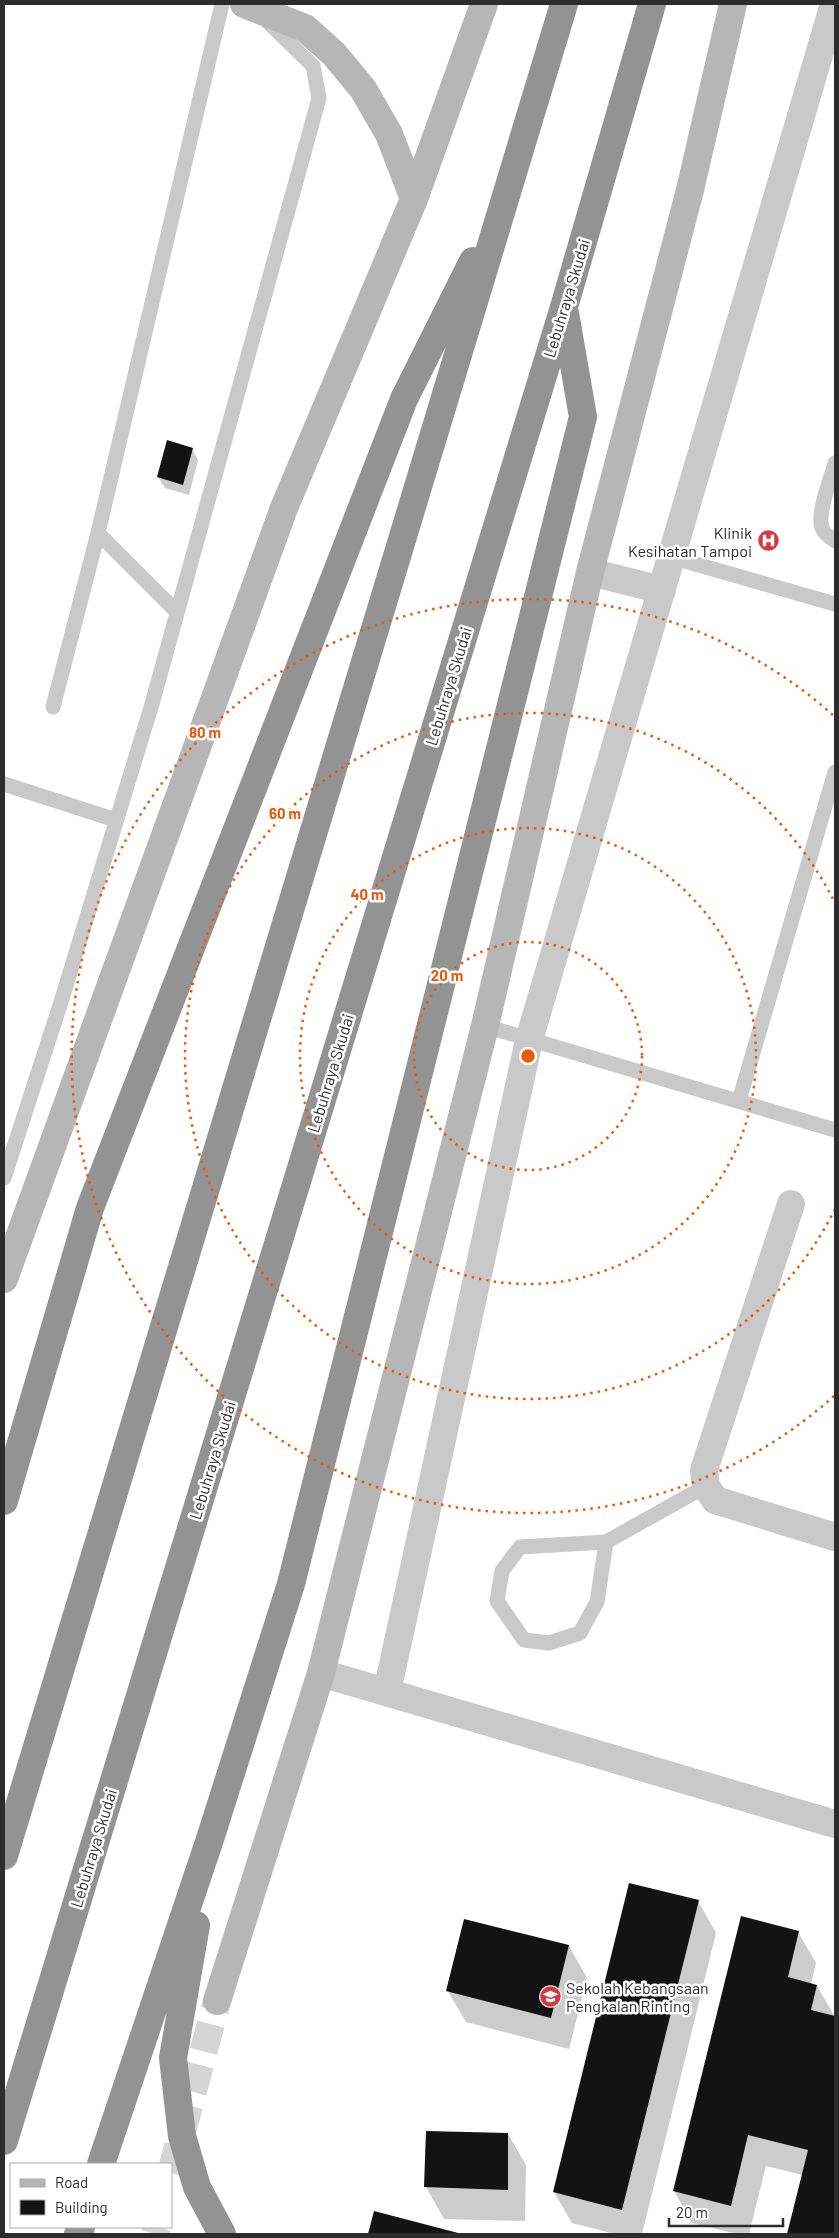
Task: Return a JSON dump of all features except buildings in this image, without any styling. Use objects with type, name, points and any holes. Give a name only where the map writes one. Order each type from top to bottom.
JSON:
[{"type":"highway","points":[[4,1856],[564,4]]},
{"type":"highway","name":"Lebuhraya Skudai","points":[[4,2141],[564,307],[652,4]]},
{"type":"highway","points":[[4,1500],[90,1208],[404,399],[507,192]]},
{"type":"highway","points":[[102,2163],[210,1840],[291,1584],[583,417],[564,307]]},
{"type":"highway","points":[[210,1840],[173,2058],[182,2136],[197,2187],[222,2234]]},
{"type":"street","points":[[4,1279],[284,508],[414,199],[484,4]]},
{"type":"street","points":[[217,2001],[320,1673],[485,1026],[590,572],[690,190],[733,4]]},
{"type":"street","points":[[387,1692],[530,1040],[834,4]]},
{"type":"street","points":[[249,5],[305,28],[334,54],[363,89],[389,134],[414,199]]},
{"type":"street","points":[[590,572],[662,590]]},
{"type":"street","points":[[791,1204],[704,1470],[706,1486],[715,1500],[835,1537]]},
{"type":"street","points":[[320,1673],[835,1824]]},
{"type":"lane","points":[[53,707],[98,533],[222,4]]},
{"type":"lane","points":[[4,1178],[61,1002],[152,704],[319,98],[313,66],[249,5]]},
{"type":"lane","points":[[835,463],[822,511],[821,522],[822,530],[835,541]]},
{"type":"lane","points":[[98,533],[177,612]]},
{"type":"lane","points":[[672,557],[835,604]]},
{"type":"lane","points":[[739,1101],[835,772]]},
{"type":"lane","points":[[4,784],[116,820]]},
{"type":"lane","points":[[485,1026],[835,1130]]},
{"type":"lane","points":[[606,1542],[597,1602],[580,1633],[549,1643],[524,1640],[497,1601],[502,1571],[520,1547],[606,1542],[706,1486]]},
{"type":"tunnel","points":[[172,2169],[217,2001]]},
{"type":"tunnel","points":[[155,2234],[157,2228]]},
{"type":"place","name":"Klinik Kesihatan Tampoi","points":[[768,541]]},
{"type":"place","name":"Sekolah Kebangsaan Pengkalan Rinting","points":[[550,1996]]}]
